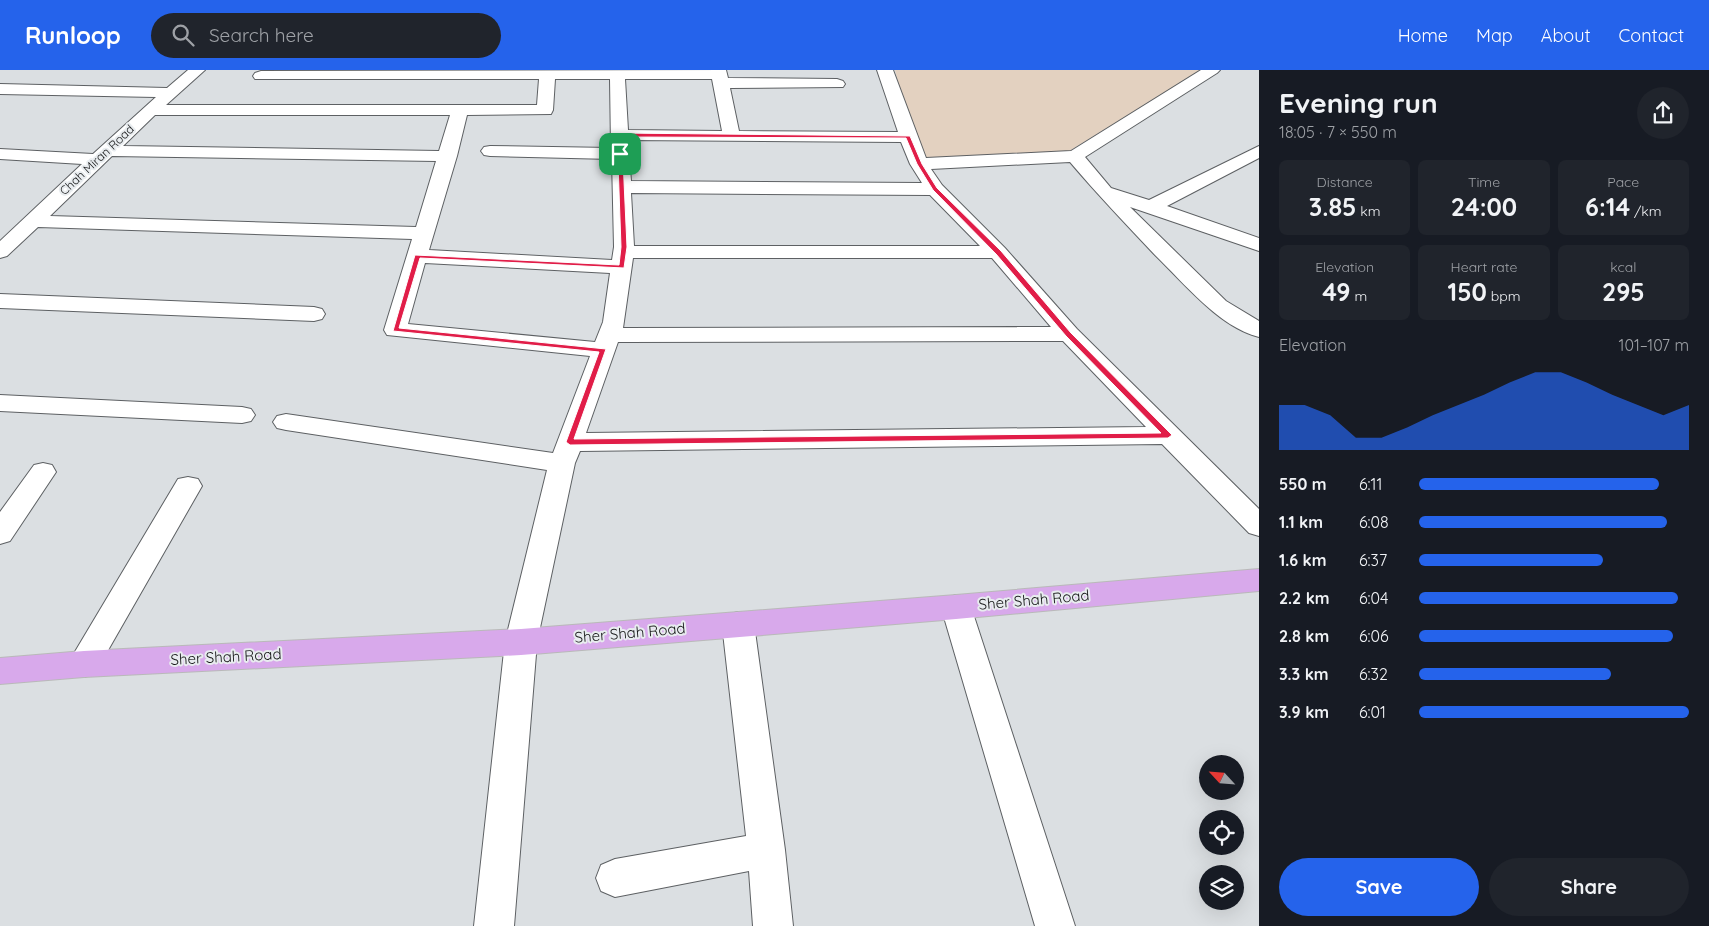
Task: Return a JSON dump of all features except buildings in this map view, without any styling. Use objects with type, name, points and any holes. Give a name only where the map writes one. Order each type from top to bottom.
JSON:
[{"type":"main road","name":"Sher Shah Road","points":[[0,671],[84,664],[521,642],[956,607],[1259,580]]},
{"type":"street","name":"Chah Miran Road","points":[[0,252],[102,155],[197,70]]},
{"type":"street","points":[[885,70],[919,164],[934,189],[998,252],[1069,334],[1259,526]]},
{"type":"street","points":[[919,164],[1075,156],[1212,70]]},
{"type":"street","points":[[494,926],[521,642],[566,452],[614,322],[622,259],[616,72]]},
{"type":"street","points":[[261,76],[371,73],[547,75],[616,72],[719,76],[837,84]]},
{"type":"street","points":[[151,110],[545,110],[547,75]]},
{"type":"street","points":[[719,76],[732,136]]},
{"type":"street","points":[[0,88],[170,93]]},
{"type":"street","points":[[460,110],[448,156],[395,330],[606,342],[1069,334]]},
{"type":"street","points":[[490,151],[732,136],[908,137]]},
{"type":"street","points":[[1150,207],[1259,152]]},
{"type":"street","points":[[0,154],[448,156]]},
{"type":"street","points":[[1075,156],[1104,190],[1218,306],[1259,330]]},
{"type":"street","points":[[621,187],[934,189]]},
{"type":"street","points":[[1104,190],[1259,245]]},
{"type":"street","points":[[32,221],[424,234]]},
{"type":"street","points":[[417,256],[622,259],[998,252]]},
{"type":"street","points":[[0,301],[314,314]]},
{"type":"street","points":[[0,403],[242,415]]},
{"type":"street","points":[[286,422],[566,452],[1168,435]]},
{"type":"street","points":[[0,534],[43,472]]},
{"type":"street","points":[[84,664],[188,486]]},
{"type":"street","points":[[956,607],[1056,926]]},
{"type":"street","points":[[738,624],[766,850],[773,926]]},
{"type":"street","points":[[615,878],[766,850]]},
{"type":"shaded area","points":[[895,70],[1202,70],[1066,153],[923,159],[912,138]]},
{"type":"route","points":[[619,135],[908,137],[919,164],[934,189],[998,252],[1069,334],[1168,435],[570,442],[603,350],[395,330],[417,256],[621,267],[624,247],[620,154],[619,135]]}]
